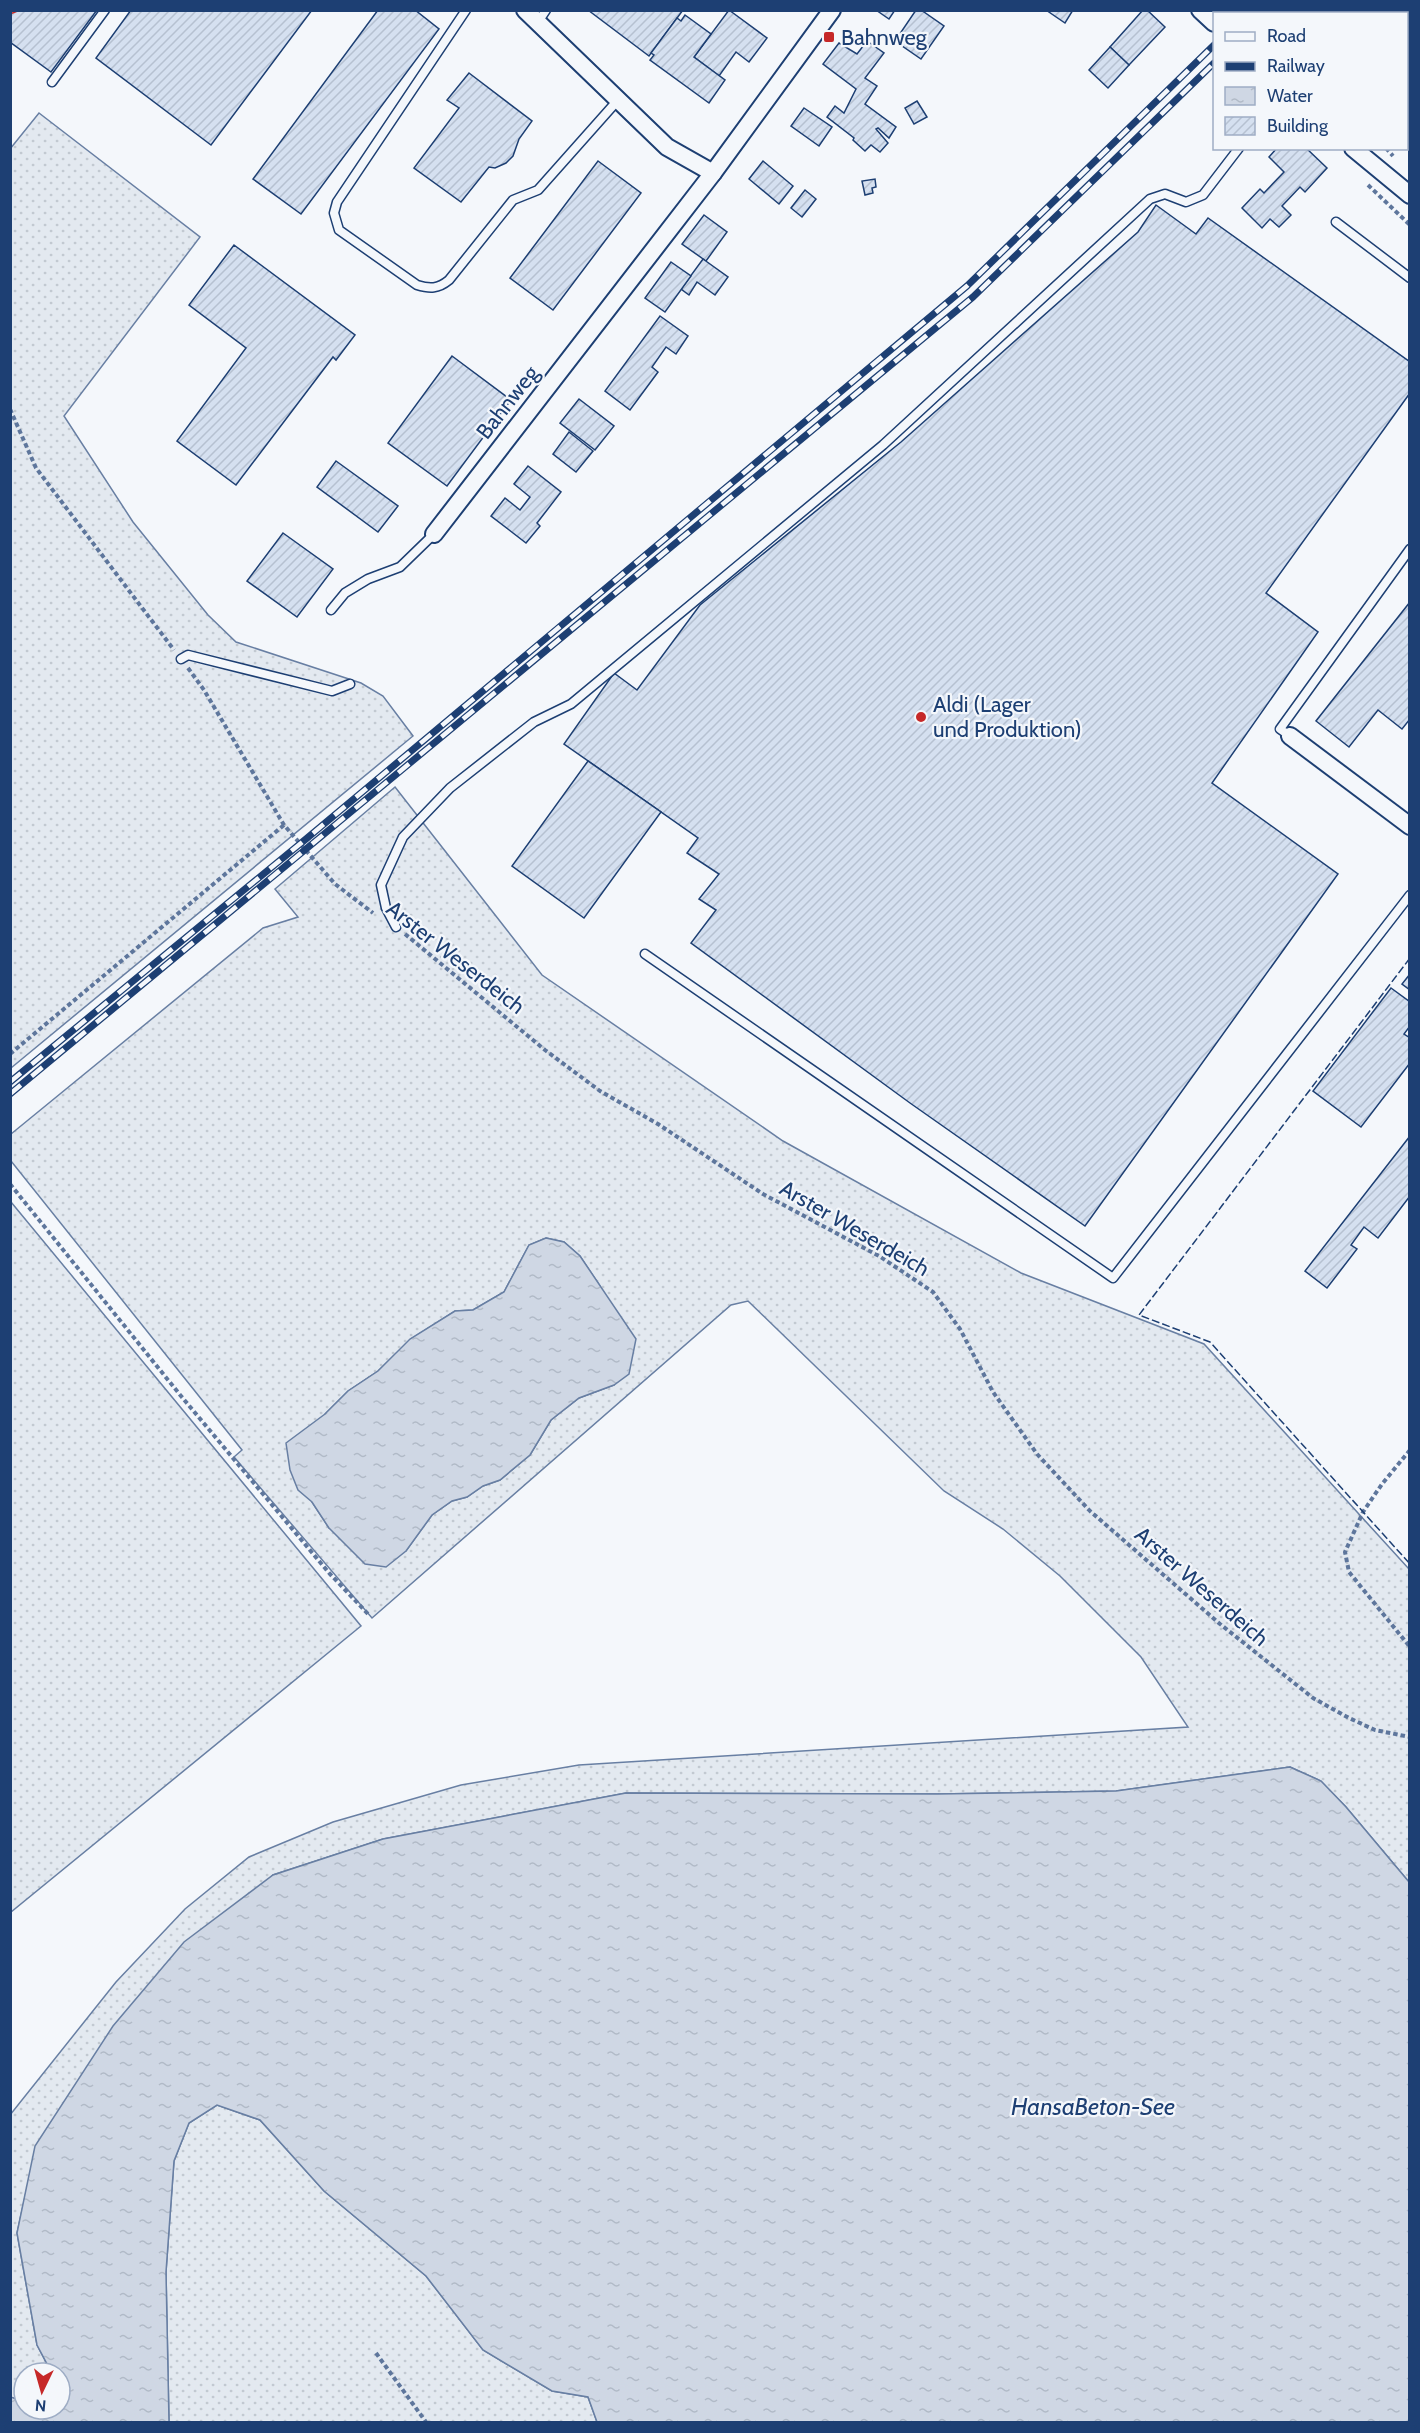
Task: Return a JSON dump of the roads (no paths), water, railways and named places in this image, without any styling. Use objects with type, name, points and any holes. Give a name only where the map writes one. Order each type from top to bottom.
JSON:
[{"type":"street","name":"Bahnweg","points":[[434,534],[713,173],[832,10]]},
{"type":"street","points":[[1200,10],[1213,21]]},
{"type":"street","points":[[536,14],[618,100],[667,147],[713,173]]},
{"type":"street","points":[[1355,150],[1410,195]]},
{"type":"street","points":[[1290,736],[1410,826]]},
{"type":"lane","points":[[52,82],[105,10]]},
{"type":"lane","points":[[466,10],[337,202],[334,213],[339,230],[417,285],[440,288],[449,280],[513,200],[538,190],[618,100]]},
{"type":"lane","points":[[396,927],[386,908],[381,885],[403,837],[450,789],[534,722],[571,704],[883,444],[1150,199],[1165,194],[1186,202],[1203,195],[1237,150]]},
{"type":"lane","points":[[1336,222],[1410,279]]},
{"type":"lane","points":[[331,610],[345,593],[368,579],[400,567],[434,534]]},
{"type":"lane","points":[[1290,736],[1280,729],[1410,549]]},
{"type":"lane","points":[[181,659],[188,656],[332,691],[350,684]]},
{"type":"lane","points":[[645,954],[1113,1278],[1410,895]]},
{"type":"water","points":[[546,1238],[564,1242],[580,1256],[636,1339],[629,1374],[614,1385],[579,1398],[551,1420],[530,1455],[500,1480],[483,1486],[467,1497],[452,1501],[432,1515],[406,1551],[386,1567],[365,1564],[329,1528],[312,1502],[298,1490],[290,1470],[286,1443],[325,1414],[348,1391],[378,1371],[410,1339],[455,1311],[473,1310],[504,1292],[529,1245]]},
{"type":"water","name":"HansaBeton-See","points":[[1290,1767],[1321,1781],[1409,1882],[1409,2422],[597,2422],[588,2397],[552,2391],[483,2350],[426,2276],[324,2191],[260,2120],[217,2105],[189,2123],[174,2161],[166,2272],[169,2422],[11,2422],[11,2397],[12,2421],[72,2421],[72,2361],[45,2361],[37,2345],[17,2233],[35,2146],[113,2026],[184,1942],[273,1875],[383,1839],[626,1793],[937,1794],[1116,1791]]},
{"type":"railway","points":[[10,1082],[306,839],[967,286],[1213,46]]},
{"type":"railway","points":[[10,1094],[973,297],[1213,64]]},
{"type":"place","name":"Bahnweg","points":[[829,37]]},
{"type":"place","name":"Aldi (Lager und Produktion)","points":[[921,717]]}]
